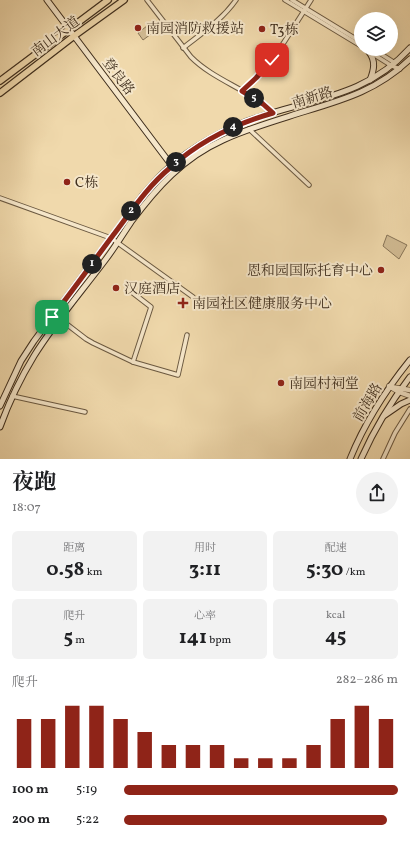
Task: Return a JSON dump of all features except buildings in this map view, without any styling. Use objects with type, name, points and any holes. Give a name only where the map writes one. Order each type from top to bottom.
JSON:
[{"type":"main road","name":"登良路","points":[[47,0],[172,166]]},
{"type":"main road","name":"南山大道","points":[[0,81],[108,0]]},
{"type":"main road","name":"南山大道","points":[[0,93],[124,0]]},
{"type":"main road","name":"南新路","points":[[0,406],[18,367],[34,341],[142,196],[172,166],[190,152],[219,134],[245,122],[350,90],[370,80],[394,64],[410,48]]},
{"type":"main road","points":[[370,80],[373,73],[374,64],[372,56]]},
{"type":"main road","name":"南新路","points":[[0,427],[12,396],[34,356],[147,201],[169,176],[193,156],[223,140],[249,129],[355,95],[388,77],[400,69],[410,59]]},
{"type":"main road","points":[[339,94],[341,100]]},
{"type":"main road","name":"前海路","points":[[350,459],[363,430],[389,386],[410,360]]},
{"type":"main road","name":"前海路","points":[[361,459],[382,418],[410,377]]},
{"type":"main road","points":[[382,418],[396,407],[410,400]]},
{"type":"street","points":[[147,0],[191,58],[206,71],[263,104],[273,113]]},
{"type":"street","points":[[183,48],[225,14],[236,0]]},
{"type":"street","points":[[285,0],[354,38]]},
{"type":"street","points":[[292,0],[354,42]]},
{"type":"street","points":[[242,91],[268,65],[311,0]]},
{"type":"street","points":[[380,56],[400,69]]},
{"type":"street","points":[[249,129],[309,184]]},
{"type":"street","points":[[0,198],[111,238],[193,297]]},
{"type":"street","points":[[129,290],[151,307],[133,362]]},
{"type":"street","points":[[60,319],[93,344],[133,362],[178,375],[186,335]]},
{"type":"street","points":[[389,386],[410,396]]},
{"type":"street","points":[[400,390],[410,390]]},
{"type":"street","points":[[12,396],[85,412]]},
{"type":"street","points":[[383,459],[395,433],[410,409]]},
{"type":"shaded area","points":[[152,22],[158,29],[143,40],[138,33]]},
{"type":"shaded area","points":[[387,235],[407,245],[399,259],[383,246]]},
{"type":"place","name":"南园消防救援站","points":[[138,28]]},
{"type":"place","name":"T3栋","points":[[262,29]]},
{"type":"place","name":"C栋","points":[[67,182]]},
{"type":"place","name":"恩和园国际托育中心","points":[[381,270]]},
{"type":"place","name":"汉庭酒店","points":[[116,288]]},
{"type":"place","name":"南园社区健康服务中心","points":[[183,303]]},
{"type":"place","name":"南园村祠堂","points":[[281,383]]},
{"type":"route","points":[[52,317],[142,196],[163,174],[181,158],[209,139],[240,124],[273,113],[258,100],[242,91],[272,60]]}]
